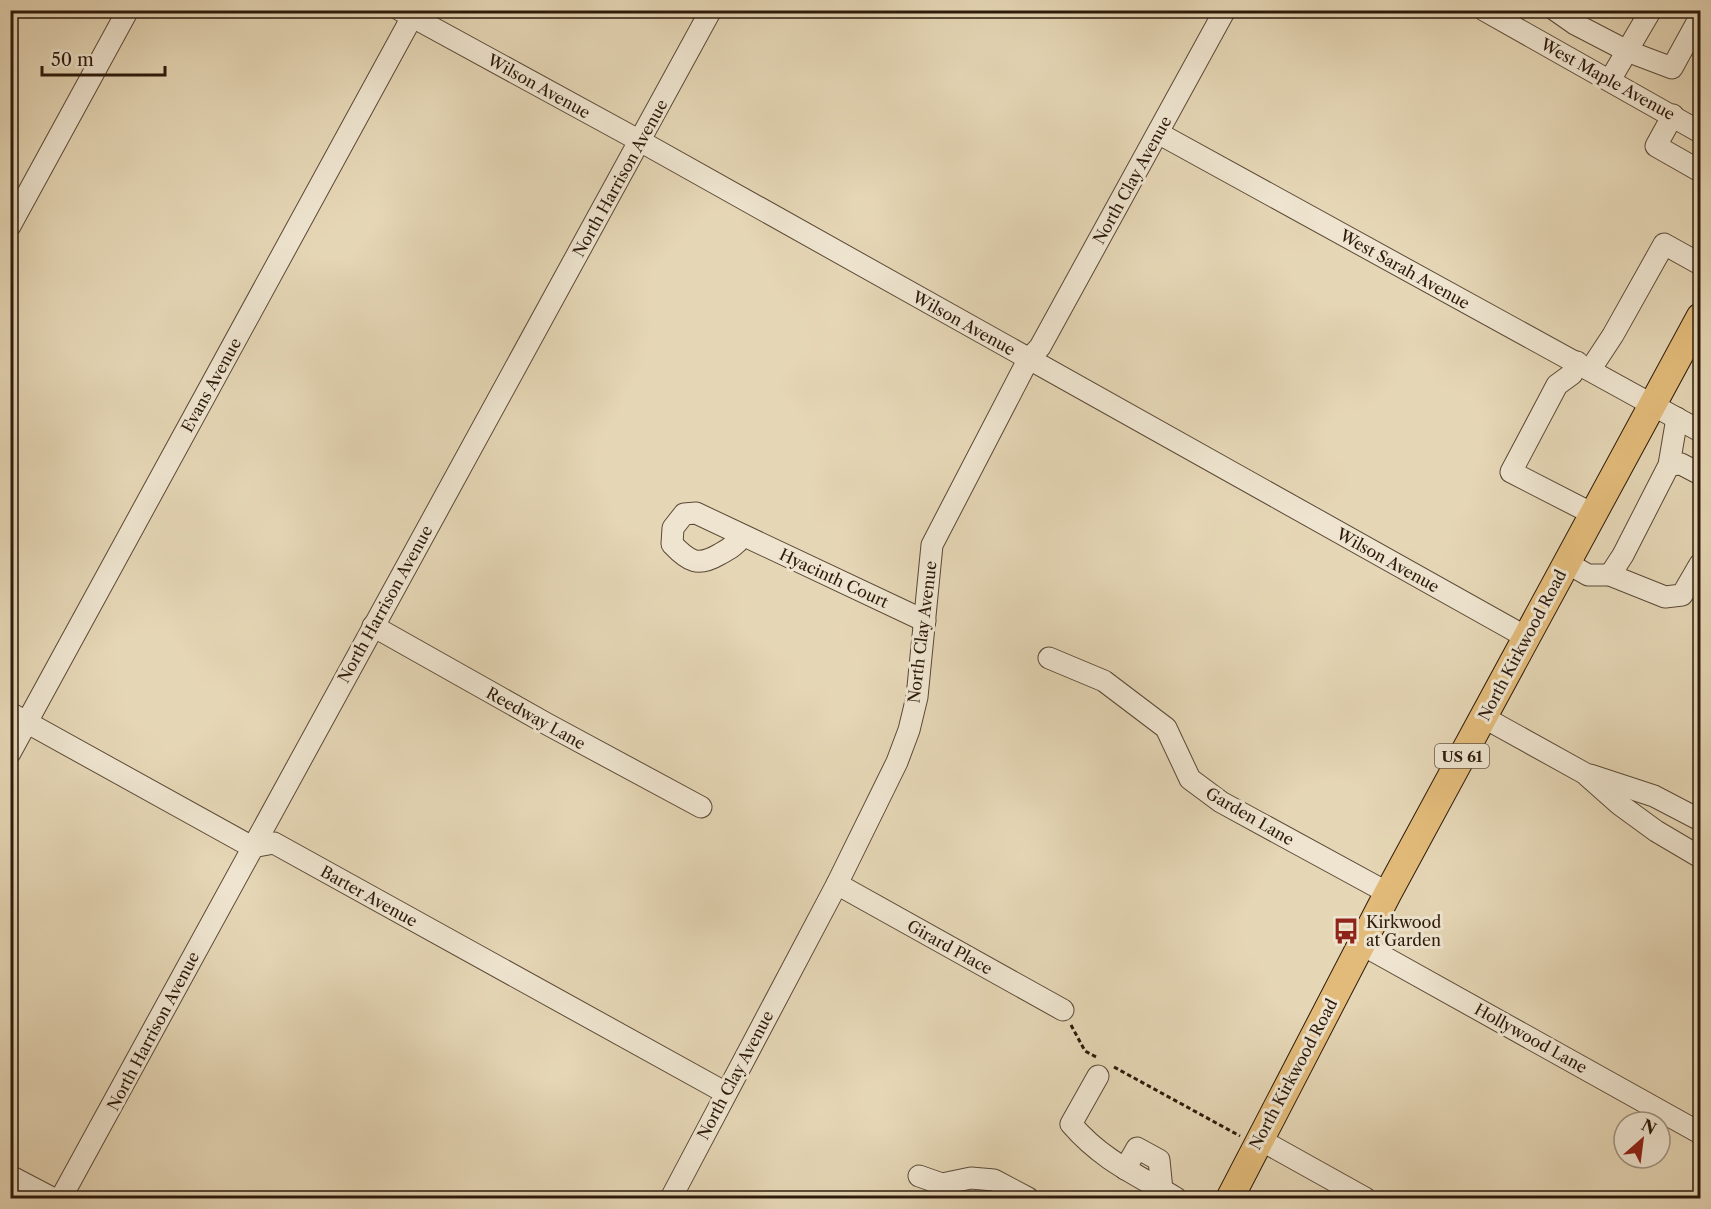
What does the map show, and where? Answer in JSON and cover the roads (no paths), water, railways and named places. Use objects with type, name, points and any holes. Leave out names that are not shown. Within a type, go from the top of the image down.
[{"type":"main road","name":"North Kirkwood Road","points":[[1230,1198],[1388,893],[1701,317]]},
{"type":"street","points":[[10,226],[128,10]]},
{"type":"street","name":"North Harrison Avenue","points":[[61,1198],[711,10]]},
{"type":"street","name":"North Clay Avenue","points":[[671,1198],[837,884],[897,762],[909,730],[917,697],[932,545],[1028,360],[1040,347],[1225,10]]},
{"type":"street","name":"West Maple Avenue","points":[[1484,10],[1701,132]]},
{"type":"street","points":[[1555,10],[1575,24],[1628,51],[1672,68],[1701,17]]},
{"type":"street","points":[[1610,80],[1651,10]]},
{"type":"street","name":"Wilson Avenue","points":[[406,14],[640,141],[1526,637]]},
{"type":"street","name":"Evans Avenue","points":[[10,753],[19,718],[406,14]]},
{"type":"street","points":[[1673,115],[1656,146],[1701,171]]},
{"type":"street","name":"West Sarah Avenue","points":[[1158,133],[1701,431]]},
{"type":"street","points":[[1593,514],[1511,472],[1557,385],[1583,366],[1613,335],[1664,244],[1701,264]]},
{"type":"street","points":[[1610,575],[1623,555],[1670,465],[1677,418]]},
{"type":"street","points":[[1670,465],[1681,464],[1701,474]]},
{"type":"street","name":"Hyacinth Court","points":[[742,537],[751,538],[924,621]]},
{"type":"street","points":[[1567,563],[1588,575],[1610,575],[1665,597],[1682,595],[1701,564]]},
{"type":"street","name":"Reedway Lane","points":[[373,626],[701,807]]},
{"type":"street","name":"Garden Lane","points":[[1049,657],[1104,681],[1166,728],[1190,780],[1221,802],[1388,893]]},
{"type":"street","points":[[1483,717],[1584,773],[1619,804],[1656,831],[1701,857]]},
{"type":"street","name":"Barter Avenue","points":[[19,718],[252,847],[274,843],[726,1092]]},
{"type":"street","points":[[1584,773],[1654,796],[1701,820]]},
{"type":"street","name":"Girard Place","points":[[837,884],[1063,1010]]},
{"type":"street","name":"Hollywood Lane","points":[[1361,944],[1701,1133]]},
{"type":"street","points":[[1098,1076],[1071,1124],[1087,1142],[1111,1161],[1169,1194]]},
{"type":"street","points":[[1258,1142],[1365,1198]]},
{"type":"street","points":[[10,1176],[52,1198]]},
{"type":"street","points":[[919,1176],[942,1184],[971,1178],[994,1180],[1028,1198]]},
{"type":"place","name":"Kirkwood at Garden","points":[[1346,931]]}]
